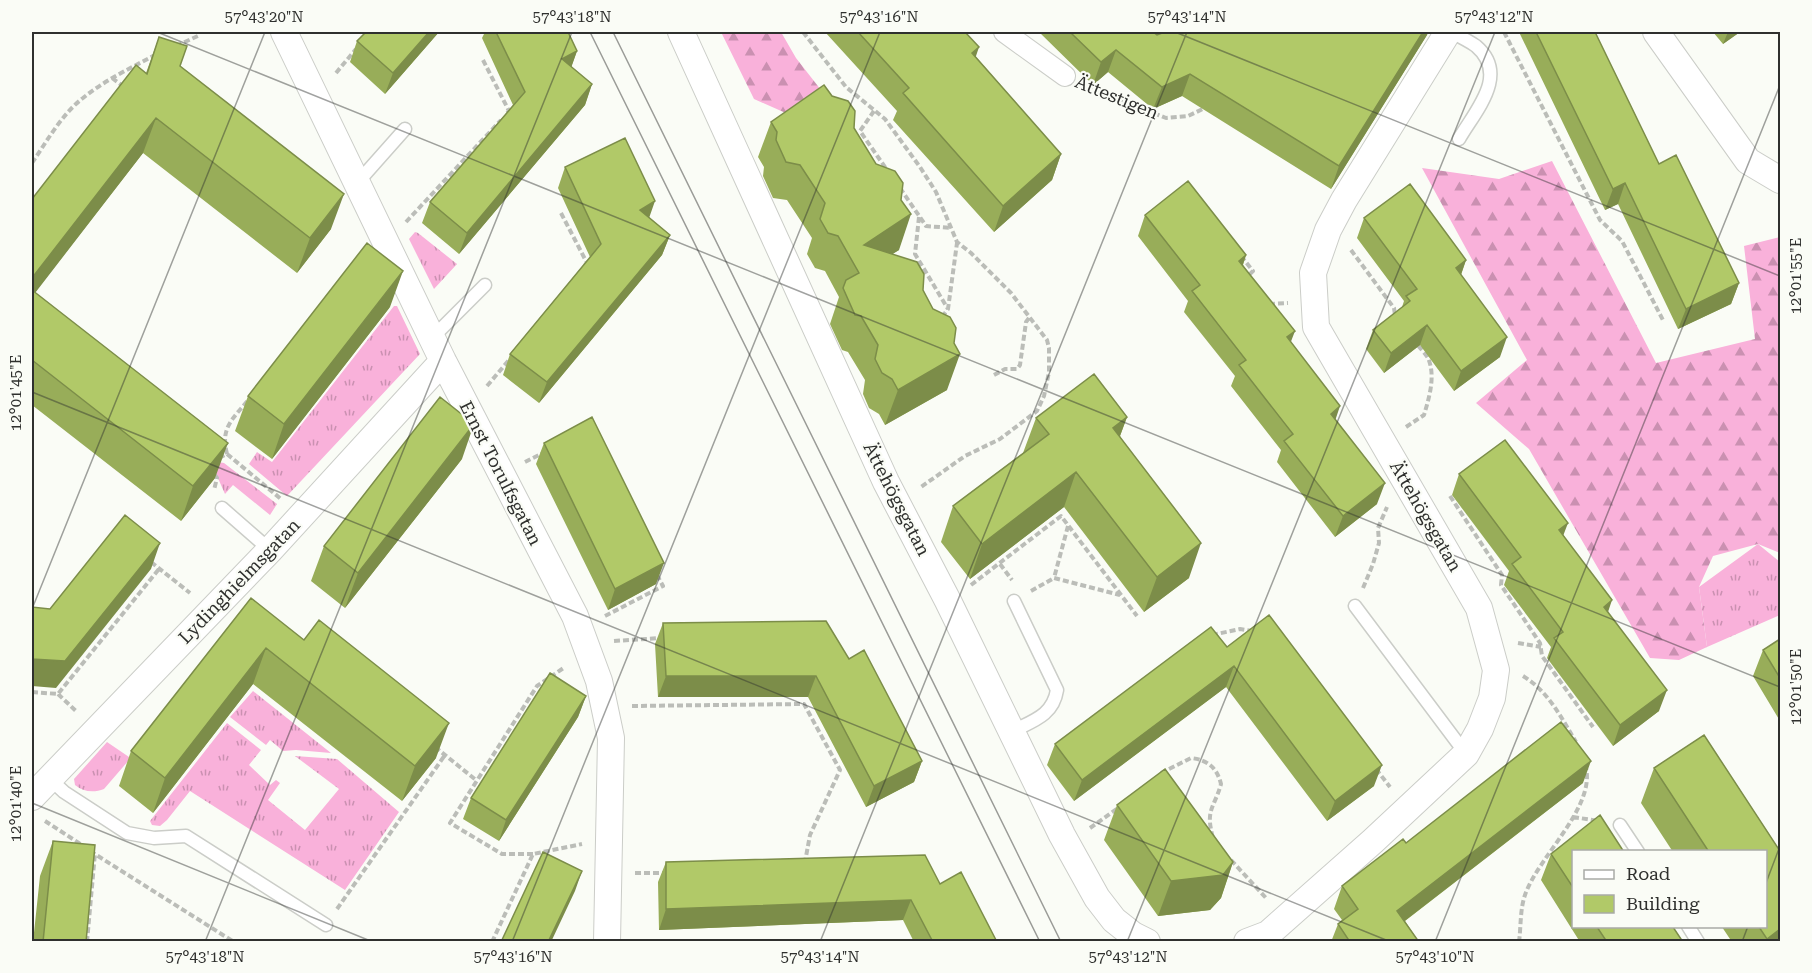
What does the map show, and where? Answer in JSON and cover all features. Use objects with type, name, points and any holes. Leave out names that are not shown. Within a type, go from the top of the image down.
[{"type":"street","name":"Ernst Torulfsgatan","points":[[284,32],[443,361],[574,616],[599,681],[611,738],[607,942]]},
{"type":"street","name":"Ättehögsgatan","points":[[681,32],[882,472],[948,601],[1062,835],[1097,898],[1114,920],[1147,942]]},
{"type":"street","name":"Ättestigen","points":[[1004,32],[1065,76]]},
{"type":"street","name":"Ättehögsgatan","points":[[1263,939],[1466,754],[1480,729],[1488,708],[1496,670],[1479,608],[1316,327],[1313,273],[1328,230],[1450,32]]},
{"type":"street","points":[[1656,32],[1748,160],[1780,180]]},
{"type":"street","name":"Lydinghielmsgatan","points":[[36,808],[49,778],[270,550],[443,361]]},
{"type":"lane","points":[[1450,32],[1477,47],[1490,65],[1492,78],[1489,88],[1459,139]]},
{"type":"lane","points":[[358,182],[405,129]]},
{"type":"lane","points":[[433,337],[485,285]]},
{"type":"lane","points":[[222,508],[270,550]]},
{"type":"lane","points":[[1011,732],[1047,713],[1055,702],[1057,690],[1014,601]]},
{"type":"lane","points":[[1356,606],[1466,754]]},
{"type":"lane","points":[[49,778],[64,792],[127,833],[153,838],[186,836],[326,925]]},
{"type":"lane","points":[[1620,825],[1637,850]]},
{"type":"lane","points":[[1689,928],[1698,942]]},
{"type":"path","points":[[803,32],[846,87],[885,119],[921,167],[936,192],[957,242],[948,309],[937,321]]},
{"type":"path","points":[[1504,32],[1600,220],[1622,241],[1664,322]]},
{"type":"path","points":[[169,49],[201,35]]},
{"type":"path","points":[[333,76],[364,40]]},
{"type":"path","points":[[32,163],[57,127],[82,99],[112,78],[158,54]]},
{"type":"path","points":[[405,223],[509,111],[483,60]]},
{"type":"path","name":"Ättestigen","points":[[1065,76],[1103,94],[1166,118],[1188,116],[1210,106]]},
{"type":"path","points":[[112,78],[120,85],[131,89]]},
{"type":"path","points":[[874,111],[860,131],[893,178]]},
{"type":"path","points":[[899,188],[926,226],[951,228]]},
{"type":"path","points":[[561,213],[586,263],[579,272]]},
{"type":"path","points":[[919,216],[915,254],[948,309]]},
{"type":"path","points":[[900,505],[930,479],[965,456],[1000,439],[1028,419],[1042,404],[1049,372],[1047,340],[1011,294],[971,252],[957,242]]},
{"type":"path","points":[[1345,242],[1394,308],[1395,316]]},
{"type":"path","points":[[1236,249],[1253,271],[1246,276],[1254,286]]},
{"type":"path","points":[[1268,304],[1274,312]]},
{"type":"path","points":[[994,375],[1005,369],[1017,369],[1020,365],[1026,322],[1029,318]]},
{"type":"path","points":[[1405,428],[1424,416],[1432,376],[1428,358],[1415,341]]},
{"type":"path","points":[[485,390],[514,354]]},
{"type":"path","points":[[251,396],[225,431],[227,454],[286,504]]},
{"type":"path","points":[[525,462],[545,452]]},
{"type":"path","points":[[212,459],[227,454]]},
{"type":"path","points":[[210,469],[217,478],[213,494],[222,508]]},
{"type":"path","points":[[1444,487],[1502,575],[1501,585],[1540,643],[1542,656],[1593,727]]},
{"type":"path","points":[[1356,606],[1373,564],[1379,543],[1378,528],[1387,506]]},
{"type":"path","points":[[948,601],[1061,516],[1137,616]]},
{"type":"path","points":[[1068,526],[1054,578],[1121,596]]},
{"type":"path","points":[[150,561],[192,594]]},
{"type":"path","points":[[602,618],[663,586],[652,565]]},
{"type":"path","points":[[58,694],[159,569]]},
{"type":"path","points":[[1206,638],[1216,633],[1240,629],[1255,632]]},
{"type":"path","points":[[610,642],[671,638]]},
{"type":"path","points":[[567,666],[537,686],[450,823],[502,854],[533,854],[592,841]]},
{"type":"path","points":[[1496,670],[1517,673],[1536,684],[1557,708],[1578,746]]},
{"type":"path","points":[[32,692],[58,694],[80,716]]},
{"type":"path","points":[[632,706],[804,704],[840,770],[810,835],[805,865]]},
{"type":"path","points":[[427,740],[476,780]]},
{"type":"path","points":[[326,925],[445,755]]},
{"type":"path","points":[[1156,777],[1165,770],[1191,758],[1207,762],[1215,768],[1221,784],[1209,810],[1209,823],[1214,839]]},
{"type":"path","points":[[1371,764],[1394,792]]},
{"type":"path","points":[[1519,942],[1524,897],[1534,874],[1578,809],[1588,777],[1586,766]]},
{"type":"path","points":[[1088,829],[1120,806]]},
{"type":"path","points":[[36,808],[95,853],[234,942]]},
{"type":"path","points":[[87,942],[95,853]]},
{"type":"path","points":[[492,942],[533,854]]},
{"type":"path","points":[[1226,854],[1269,901]]},
{"type":"path","points":[[624,873],[672,873]]},
{"type":"path","points":[[79,913],[89,913]]},
{"type":"green space","points":[[721,32],[781,32],[796,58],[821,90],[788,114],[754,99]]},
{"type":"green space","points":[[1552,161],[1656,363],[1755,339],[1744,246],[1780,237],[1780,553],[1758,544],[1713,556],[1699,587],[1707,647],[1679,660],[1650,658],[1529,449],[1476,403],[1527,360],[1422,168],[1499,179]]},
{"type":"green space","points":[[415,232],[457,264],[434,289],[409,239]]},
{"type":"green space","points":[[394,306],[397,306],[420,354],[287,496],[249,464],[257,452],[272,462]]},
{"type":"green space","points":[[218,462],[224,463],[277,504],[270,515],[233,485],[225,494],[213,467]]},
{"type":"green space","points":[[1758,544],[1780,562],[1780,615],[1707,647],[1699,587]]},
{"type":"green space","points":[[253,691],[331,753],[283,751],[270,740],[266,745],[230,717]]},
{"type":"green space","points":[[227,723],[261,750],[249,765],[270,785],[276,780],[280,783],[268,800],[305,830],[339,789],[295,756],[337,759],[399,812],[345,890],[190,791],[167,820],[160,826],[152,825],[150,821]]},
{"type":"green space","points":[[107,742],[129,757],[129,760],[104,789],[89,791],[75,785],[74,779]]},
{"type":"building","points":[[366,32],[429,32],[393,73],[357,41]]},
{"type":"building","points":[[496,32],[568,32],[577,51],[562,59],[592,84],[467,233],[430,202],[525,92]]},
{"type":"building","points":[[858,32],[965,32],[979,47],[972,53],[1061,154],[1003,206],[903,93],[909,88]]},
{"type":"building","points":[[1070,32],[1153,32],[1157,35],[1165,32],[1423,32],[1339,166],[1190,74],[1162,87],[1116,50],[1101,62]]},
{"type":"building","points":[[1536,32],[1595,32],[1659,164],[1676,155],[1739,283],[1686,309],[1625,183],[1613,189]]},
{"type":"building","points":[[159,37],[187,46],[180,66],[344,194],[310,238],[156,118],[32,278],[32,199],[136,65],[147,74]]},
{"type":"building","points":[[824,85],[832,96],[848,101],[855,111],[854,128],[876,164],[895,171],[903,183],[901,200],[911,214],[864,245],[917,262],[924,274],[923,290],[933,309],[950,317],[956,328],[954,343],[960,354],[898,390],[892,379],[882,373],[875,359],[878,345],[861,316],[855,315],[843,288],[846,280],[859,273],[838,236],[828,233],[820,219],[825,203],[800,165],[786,162],[776,140],[777,132],[771,122]]},
{"type":"building","points":[[625,138],[655,201],[640,210],[670,235],[547,382],[510,354],[601,244],[565,167]]},
{"type":"building","points":[[1188,181],[1246,255],[1239,261],[1295,331],[1287,337],[1340,406],[1331,414],[1385,483],[1343,516],[1284,441],[1293,434],[1239,365],[1246,360],[1192,291],[1200,285],[1145,215]]},
{"type":"building","points":[[1410,184],[1466,260],[1456,268],[1507,337],[1461,371],[1427,325],[1391,353],[1373,330],[1410,301],[1406,296],[1417,289],[1364,218]]},
{"type":"building","points":[[367,243],[403,271],[284,424],[248,396]]},
{"type":"building","points":[[32,290],[228,443],[193,486],[32,360]]},
{"type":"building","points":[[1094,374],[1127,417],[1113,428],[1201,543],[1157,577],[1076,472],[982,544],[953,506],[1049,434],[1036,418]]},
{"type":"building","points":[[440,397],[474,424],[358,573],[324,546]]},
{"type":"building","points":[[592,417],[664,563],[615,589],[544,443]]},
{"type":"building","points":[[1505,440],[1568,523],[1559,530],[1612,600],[1604,607],[1667,690],[1620,725],[1554,638],[1563,632],[1512,564],[1521,557],[1459,474]]},
{"type":"building","points":[[125,515],[160,543],[65,661],[32,659],[32,607],[50,609]]},
{"type":"building","points":[[251,598],[304,640],[319,620],[449,723],[415,766],[266,648],[165,778],[131,751]]},
{"type":"building","points":[[1269,615],[1382,765],[1335,801],[1234,666],[1082,780],[1055,744],[1211,627],[1227,647]]},
{"type":"building","points":[[826,621],[849,659],[864,650],[922,761],[874,786],[816,676],[666,676],[663,623]]},
{"type":"building","points":[[1780,639],[1780,678],[1763,650]]},
{"type":"building","points":[[550,673],[586,696],[506,820],[471,798]]},
{"type":"building","points":[[1561,722],[1591,761],[1397,911],[1419,942],[1350,942],[1338,924],[1358,909],[1342,886],[1403,839],[1406,843]]},
{"type":"building","points":[[1704,735],[1780,851],[1780,929],[1767,939],[1760,928],[1767,928],[1767,850],[1708,850],[1654,768]]},
{"type":"building","points":[[1165,769],[1233,862],[1223,875],[1171,881],[1117,805]]},
{"type":"building","points":[[1600,815],[1623,850],[1572,850],[1572,886],[1551,854]]},
{"type":"building","points":[[53,841],[95,845],[86,942],[43,942]]},
{"type":"building","points":[[543,852],[582,871],[548,942],[501,942]]},
{"type":"building","points":[[925,855],[940,884],[961,872],[997,942],[933,942],[911,900],[666,909],[666,862]]},
{"type":"building","points":[[1598,928],[1674,928],[1683,942],[1607,942]]},
{"type":"tram line","points":[[590,32],[1040,942]]},
{"type":"tram line","points":[[613,32],[1061,942]]}]
